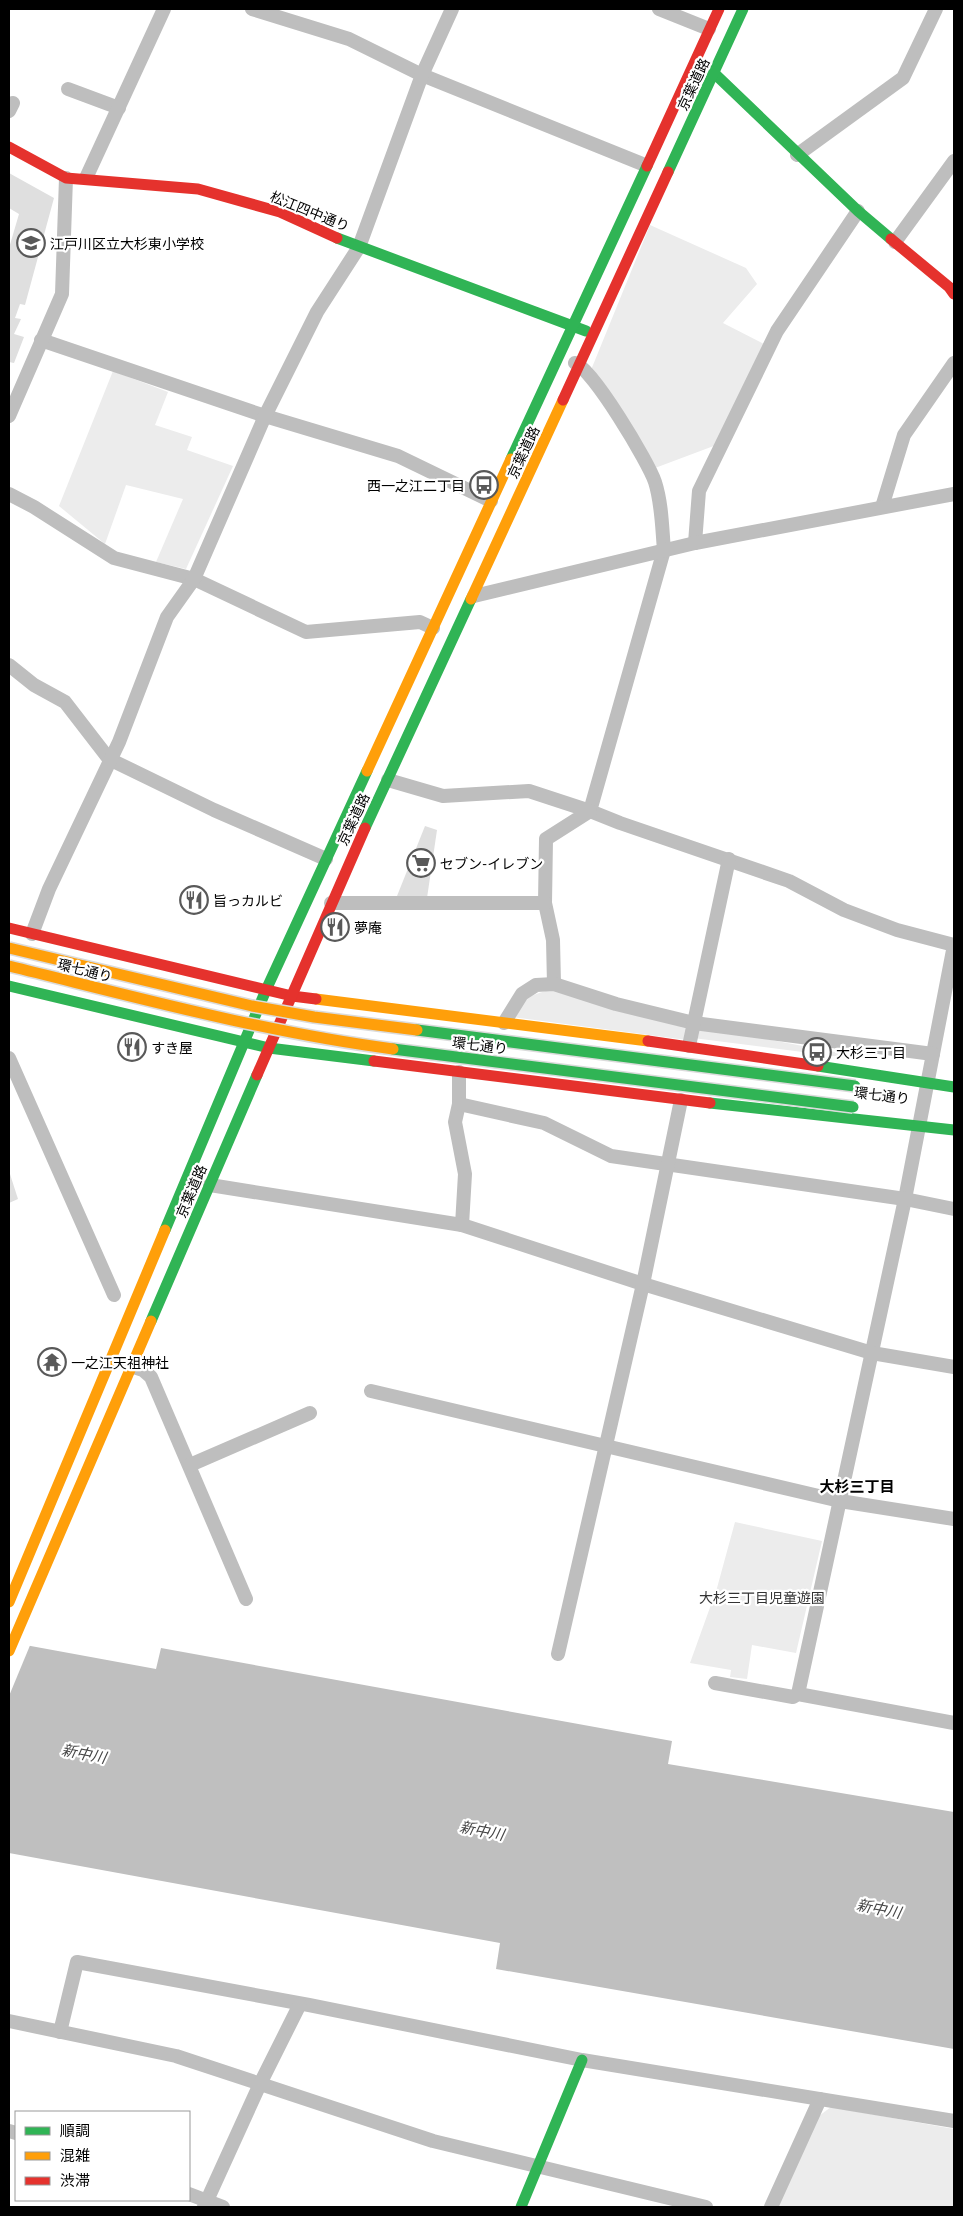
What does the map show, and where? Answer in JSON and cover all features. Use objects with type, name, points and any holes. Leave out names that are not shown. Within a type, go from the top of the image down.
[{"type":"main road","name":"京葉道路","points":[[9,1602],[266,990],[645,165],[719,9]]},
{"type":"main road","name":"京葉道路","points":[[9,1651],[331,903],[715,74],[743,9]]},
{"type":"main road","points":[[715,74],[797,155],[858,211],[949,287],[954,294]]},
{"type":"main road","name":"松江四中通り","points":[[9,147],[66,178],[173,186],[221,194],[280,212],[359,247],[594,334]]},
{"type":"main road","points":[[9,928],[292,996],[689,1046],[923,1090],[954,1086]]},
{"type":"main road","name":"環七通り","points":[[9,948],[252,1006],[314,1017],[860,1086]]},
{"type":"main road","name":"環七通り","points":[[9,966],[236,1022],[331,1040],[853,1107],[920,1121],[954,1121]]},
{"type":"main road","points":[[9,986],[269,1048],[681,1100],[920,1121],[954,1130]]},
{"type":"main road","name":"環七通り","points":[[923,1090],[954,1098]]},
{"type":"main road","points":[[521,2207],[582,2060]]},
{"type":"street","points":[[86,178],[164,9]]},
{"type":"street","points":[[252,9],[349,39],[422,75],[645,165]]},
{"type":"street","points":[[32,934],[49,889],[109,759],[119,742],[167,618],[194,580],[265,416],[317,312],[359,247],[422,75],[452,9]]},
{"type":"street","points":[[659,9],[709,28]]},
{"type":"street","points":[[797,155],[903,78],[936,9]]},
{"type":"street","points":[[68,89],[119,108]]},
{"type":"street","points":[[895,242],[954,161]]},
{"type":"street","points":[[9,416],[62,294],[66,178]]},
{"type":"street","points":[[695,543],[699,491],[777,331],[858,211]]},
{"type":"street","points":[[41,340],[265,416],[398,456],[491,501]]},
{"type":"street","points":[[554,984],[553,940],[545,903],[546,839],[590,811],[664,550],[657,492],[646,461],[596,384],[580,364],[558,356]]},
{"type":"street","points":[[882,507],[904,435],[954,363]]},
{"type":"street","points":[[9,494],[34,506],[114,558],[194,580],[306,632],[420,622],[433,628]]},
{"type":"street","points":[[474,596],[695,543],[954,494]]},
{"type":"street","points":[[9,665],[34,685],[65,702],[109,759],[214,810],[326,859]]},
{"type":"street","points":[[388,780],[443,796],[529,791],[789,881],[844,910],[897,930],[954,945],[933,1054],[923,1090],[920,1121],[905,1199],[798,1694]]},
{"type":"street","points":[[689,1046],[729,859]]},
{"type":"street","points":[[331,903],[545,903]]},
{"type":"street","points":[[504,1023],[522,994],[536,985],[554,984],[616,1004],[694,1023],[933,1054]]},
{"type":"street","points":[[9,1058],[114,1295]]},
{"type":"street","points":[[459,1072],[459,1104],[455,1122],[465,1174],[462,1225]]},
{"type":"street","points":[[558,1654],[642,1284],[681,1100]]},
{"type":"street","points":[[459,1104],[544,1123],[611,1156],[905,1199],[954,1209]]},
{"type":"street","points":[[210,1185],[462,1225],[642,1284],[872,1353],[954,1366]]},
{"type":"street","points":[[131,1366],[143,1370],[151,1377],[246,1599]]},
{"type":"street","points":[[371,1391],[840,1501],[954,1519]]},
{"type":"street","points":[[190,1465],[310,1413]]},
{"type":"street","points":[[716,1683],[793,1697],[798,1694],[954,1723]]},
{"type":"street","points":[[60,2032],[76,1962],[582,2060],[954,2121]]},
{"type":"street","points":[[205,2204],[260,2084],[300,2004]]},
{"type":"street","points":[[9,2021],[176,2056],[433,2141],[538,2168],[706,2207]]},
{"type":"street","points":[[771,2207],[820,2099]]},
{"type":"street","points":[[190,2195],[205,2204],[224,2207]]},
{"type":"green space","points":[[650,225],[746,268],[757,284],[723,323],[766,345],[719,444],[655,468],[591,370]]},
{"type":"green space","points":[[113,371],[168,392],[155,425],[192,437],[187,450],[233,466],[186,569],[156,562],[183,499],[126,485],[105,544],[59,506]]},
{"type":"green space","points":[[554,989],[690,1024],[687,1040],[512,1017],[530,997]]},
{"type":"green space","points":[[697,1026],[840,1053],[841,1057],[693,1038]]},
{"type":"green space","name":"大杉三丁目児童遊園","points":[[735,1522],[822,1541],[796,1653],[752,1645],[747,1679],[730,1677],[731,1670],[690,1663],[717,1588]]},
{"type":"green space","points":[[831,2107],[954,2129],[954,2207],[777,2207],[819,2116]]},
{"type":"water","name":"新中川","points":[[9,1642],[156,1669],[161,1648],[672,1741],[668,1764],[954,1812],[954,2049],[496,1969],[500,1943],[9,1853]]},
{"type":"pier","points":[[9,1639],[31,1643],[9,1696]]},
{"type":"building","points":[[9,173],[54,198],[25,305],[20,304],[15,318],[21,319],[14,334],[24,337],[14,363],[9,362],[9,248],[19,214],[9,208]]},
{"type":"building","name":"セブン-イレブン","points":[[425,826],[437,830],[427,898],[397,896]]},
{"type":"building","points":[[9,1171],[18,1199],[9,1203]]},
{"type":"traffic: fast","points":[[668,172],[743,9]]},
{"type":"traffic: fast","points":[[715,74],[858,211],[891,239]]},
{"type":"traffic: fast","points":[[511,459],[647,166]]},
{"type":"traffic: fast","points":[[337,238],[586,331]]},
{"type":"traffic: fast","points":[[365,828],[471,599]]},
{"type":"traffic: fast","points":[[165,1230],[266,990],[367,771]]},
{"type":"traffic: fast","points":[[9,986],[269,1048],[374,1061]]},
{"type":"traffic: fast","points":[[417,1030],[855,1086]]},
{"type":"traffic: fast","points":[[393,1049],[853,1107]]},
{"type":"traffic: fast","points":[[818,1066],[954,1087]]},
{"type":"traffic: fast","points":[[151,1321],[257,1075]]},
{"type":"traffic: fast","points":[[710,1103],[954,1130]]},
{"type":"traffic: fast","points":[[521,2207],[582,2060]]},
{"type":"traffic: slow","points":[[471,599],[563,400]]},
{"type":"traffic: slow","points":[[367,771],[511,459]]},
{"type":"traffic: slow","points":[[9,948],[252,1006],[314,1017],[417,1030]]},
{"type":"traffic: slow","points":[[9,966],[248,1023],[344,1042],[393,1049]]},
{"type":"traffic: slow","points":[[316,999],[648,1041]]},
{"type":"traffic: slow","points":[[9,1602],[165,1230]]},
{"type":"traffic: slow","points":[[9,1651],[151,1321]]},
{"type":"traffic: jam","points":[[647,166],[719,9]]},
{"type":"traffic: jam","points":[[9,147],[66,178],[198,189],[280,212],[337,238]]},
{"type":"traffic: jam","points":[[563,400],[668,172]]},
{"type":"traffic: jam","points":[[891,239],[949,287],[954,294]]},
{"type":"traffic: jam","points":[[257,1075],[365,828]]},
{"type":"traffic: jam","points":[[9,928],[292,996],[316,999]]},
{"type":"traffic: jam","points":[[648,1041],[818,1066]]},
{"type":"traffic: jam","points":[[374,1061],[710,1103]]},
{"type":"place","name":"江戸川区立大杉東小学校","points":[[31,243]]},
{"type":"place","name":"西一之江二丁目","points":[[484,485]]},
{"type":"place","name":"セブン-イレブン","points":[[421,863]]},
{"type":"place","name":"旨っカルビ","points":[[194,900]]},
{"type":"place","name":"夢庵","points":[[335,927]]},
{"type":"place","name":"すき屋","points":[[132,1047]]},
{"type":"place","name":"大杉三丁目","points":[[817,1052]]},
{"type":"place","name":"一之江天祖神社","points":[[52,1362]]},
{"type":"district","name":"大杉三丁目","points":[[857,1486]]}]
